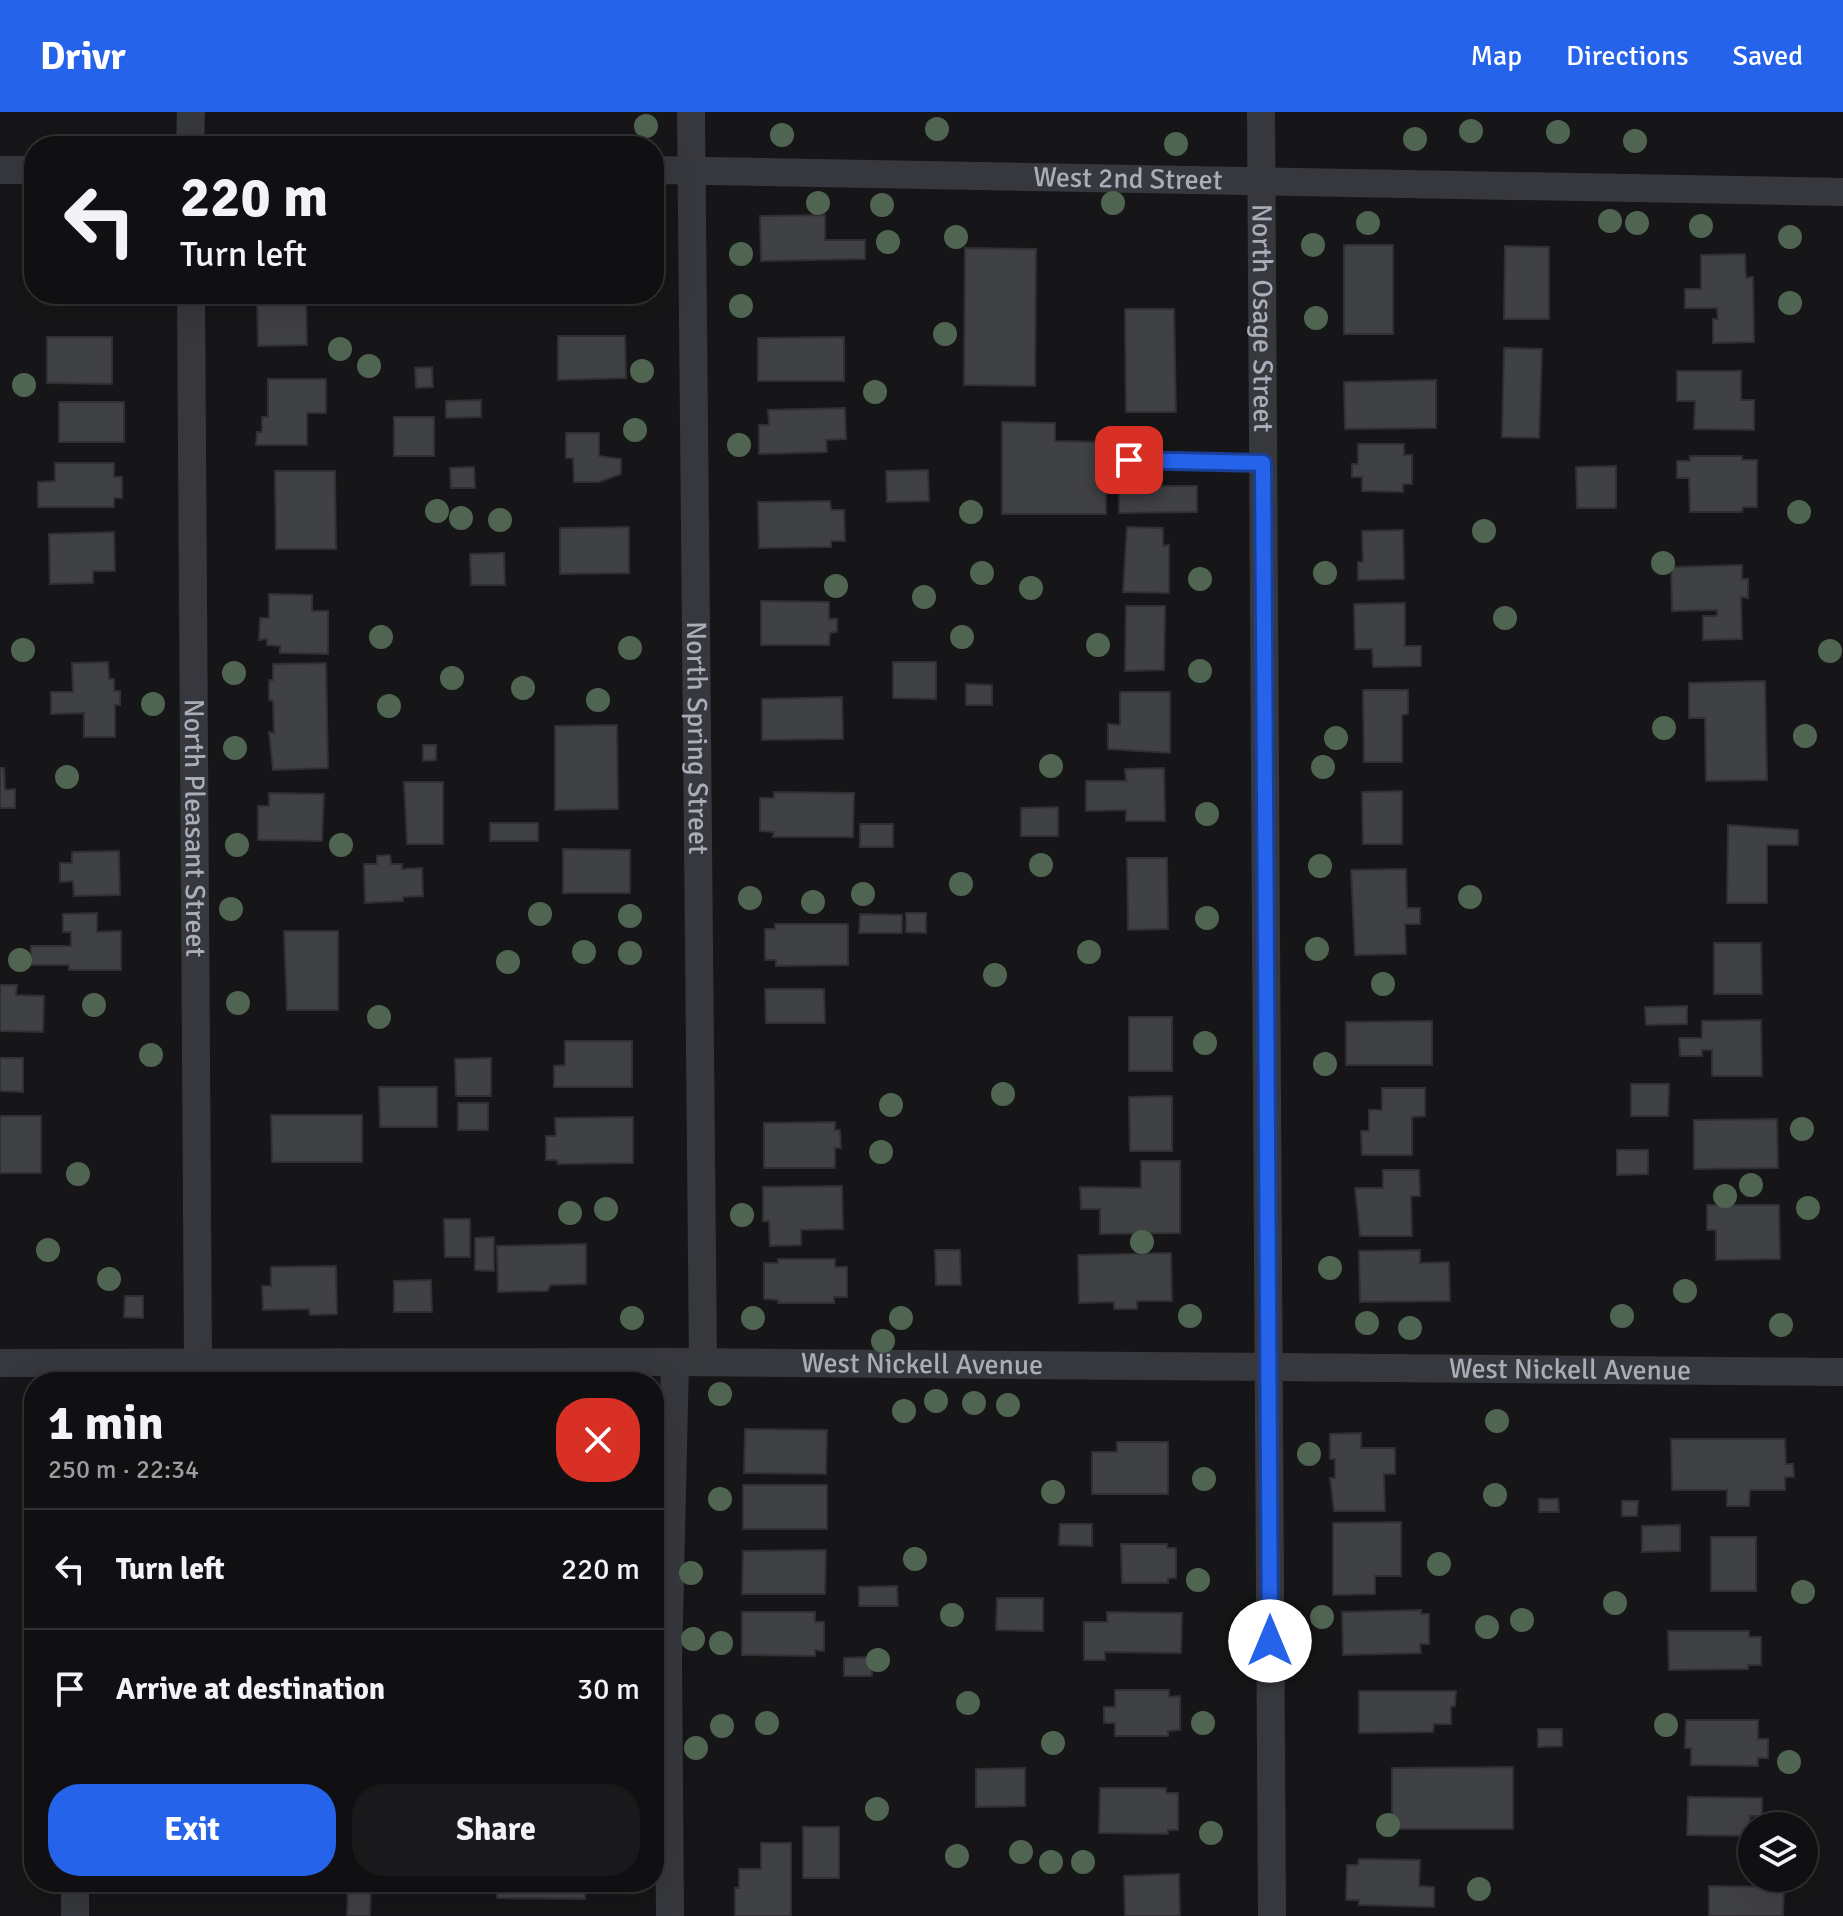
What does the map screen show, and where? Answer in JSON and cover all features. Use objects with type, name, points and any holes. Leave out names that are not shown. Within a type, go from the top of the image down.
[{"type":"street","points":[[190,136],[191,112]]},
{"type":"street","name":"North Spring Street","points":[[691,112],[703,1362]]},
{"type":"street","name":"North Osage Street","points":[[1261,112],[1272,1916]]},
{"type":"street","points":[[0,170],[24,170]]},
{"type":"street","name":"West 2nd Street","points":[[664,170],[1843,192]]},
{"type":"street","name":"North Pleasant Street","points":[[191,304],[198,1362]]},
{"type":"street","name":"West Nickell Avenue","points":[[0,1363],[69,1372],[198,1362],[703,1362],[1843,1372]]},
{"type":"street","points":[[670,1916],[668,1662],[675,1362]]},
{"type":"street","points":[[75,1892],[75,1916]]},
{"type":"lane","points":[[1129,460],[1263,463]]},
{"type":"building","points":[[825,215],[825,240],[865,240],[865,259],[761,261],[760,216]]},
{"type":"building","points":[[1344,245],[1393,245],[1393,334],[1344,334]]},
{"type":"building","points":[[1505,246],[1549,247],[1549,319],[1504,319]]},
{"type":"building","points":[[965,248],[1036,249],[1035,386],[964,385]]},
{"type":"building","points":[[1745,254],[1746,278],[1753,277],[1754,342],[1713,343],[1713,319],[1718,319],[1717,308],[1685,308],[1685,289],[1701,289],[1701,255]]},
{"type":"building","points":[[257,304],[306,304],[307,345],[258,346]]},
{"type":"building","points":[[1125,309],[1174,309],[1176,412],[1126,412]]},
{"type":"building","points":[[558,336],[625,336],[626,378],[558,380]]},
{"type":"building","points":[[47,337],[112,337],[112,384],[47,383]]},
{"type":"building","points":[[844,337],[844,381],[758,381],[758,338]]},
{"type":"building","points":[[1504,348],[1542,349],[1539,438],[1502,437]]},
{"type":"building","points":[[432,367],[433,387],[416,388],[415,368]]},
{"type":"building","points":[[1677,371],[1741,371],[1741,400],[1754,400],[1754,430],[1694,429],[1695,401],[1677,401]]},
{"type":"building","points":[[268,379],[326,379],[326,413],[307,413],[307,445],[256,445],[257,432],[262,432],[262,417],[268,417]]},
{"type":"building","points":[[1436,380],[1436,428],[1345,429],[1344,382]]},
{"type":"building","points":[[481,400],[481,417],[446,418],[446,401]]},
{"type":"building","points":[[59,402],[124,402],[124,442],[59,442]]},
{"type":"building","points":[[845,408],[846,439],[826,440],[827,452],[759,454],[759,425],[769,425],[768,410]]},
{"type":"building","points":[[394,417],[434,417],[434,456],[394,456]]},
{"type":"building","points":[[1002,422],[1055,423],[1055,441],[1106,442],[1106,514],[1002,514]]},
{"type":"building","points":[[566,433],[599,433],[599,456],[621,459],[621,474],[599,482],[574,482],[573,458],[566,458]]},
{"type":"building","points":[[1358,444],[1404,444],[1404,455],[1412,455],[1412,484],[1403,484],[1403,492],[1362,491],[1362,477],[1352,477],[1352,464],[1358,464]]},
{"type":"building","points":[[1690,456],[1742,456],[1742,460],[1757,460],[1757,507],[1743,507],[1742,512],[1690,512],[1689,478],[1677,478],[1677,461],[1690,461]]},
{"type":"building","points":[[55,463],[114,463],[114,477],[122,477],[122,498],[114,498],[114,507],[38,507],[38,482],[55,481]]},
{"type":"building","points":[[1616,466],[1616,508],[1577,508],[1576,467]]},
{"type":"building","points":[[474,467],[475,488],[451,488],[450,468]]},
{"type":"building","points":[[928,470],[929,501],[887,502],[886,471]]},
{"type":"building","points":[[275,471],[335,471],[336,549],[276,549]]},
{"type":"building","points":[[1119,486],[1197,486],[1197,512],[1119,513]]},
{"type":"building","points":[[830,501],[831,510],[844,510],[845,541],[831,541],[831,547],[759,548],[758,502]]},
{"type":"building","points":[[629,527],[629,573],[560,574],[560,528]]},
{"type":"building","points":[[1127,527],[1163,528],[1163,546],[1169,545],[1169,593],[1123,592]]},
{"type":"building","points":[[1403,530],[1404,579],[1358,580],[1358,562],[1363,562],[1362,531]]},
{"type":"building","points":[[114,532],[115,571],[93,571],[93,583],[50,584],[49,534]]},
{"type":"building","points":[[504,553],[505,585],[471,585],[470,554]]},
{"type":"building","points":[[1742,565],[1742,579],[1748,579],[1748,598],[1741,597],[1742,639],[1703,640],[1703,616],[1717,616],[1717,610],[1672,611],[1671,567]]},
{"type":"building","points":[[269,594],[312,595],[312,611],[328,611],[328,654],[280,653],[280,646],[267,645],[267,639],[259,640],[260,618],[269,618]]},
{"type":"building","points":[[761,601],[829,602],[829,619],[837,619],[837,632],[830,633],[829,645],[761,645]]},
{"type":"building","points":[[1405,603],[1405,646],[1421,646],[1421,666],[1373,667],[1372,649],[1355,649],[1354,604]]},
{"type":"building","points":[[1126,606],[1165,606],[1164,670],[1125,671]]},
{"type":"building","points":[[108,662],[109,679],[114,679],[114,691],[120,691],[120,705],[115,705],[115,737],[84,737],[84,713],[51,714],[51,692],[73,692],[72,663]]},
{"type":"building","points":[[893,662],[936,662],[936,699],[893,698]]},
{"type":"building","points":[[326,663],[328,768],[273,770],[269,732],[274,733],[273,701],[269,700],[269,680],[273,680],[273,664]]},
{"type":"building","points":[[1765,681],[1767,780],[1706,781],[1705,718],[1689,718],[1689,683]]},
{"type":"building","points":[[966,684],[992,685],[992,705],[966,705]]},
{"type":"building","points":[[1363,690],[1408,690],[1408,714],[1402,715],[1402,762],[1364,762]]},
{"type":"building","points":[[1120,692],[1170,692],[1170,753],[1108,749],[1108,724],[1120,725]]},
{"type":"building","points":[[842,697],[843,739],[762,740],[762,699]]},
{"type":"building","points":[[617,725],[618,809],[555,810],[555,726]]},
{"type":"building","points":[[423,745],[436,745],[436,760],[423,761]]},
{"type":"building","points":[[0,768],[4,768],[5,790],[15,789],[15,808],[0,808]]},
{"type":"building","points":[[1164,768],[1165,821],[1126,821],[1126,810],[1086,811],[1086,781],[1126,781],[1125,769]]},
{"type":"building","points":[[404,782],[443,782],[443,844],[407,844]]},
{"type":"building","points":[[1402,791],[1402,844],[1363,844],[1362,792]]},
{"type":"building","points":[[774,792],[854,793],[853,837],[773,837],[774,832],[760,831],[760,798],[774,798]]},
{"type":"building","points":[[269,793],[324,794],[322,841],[258,840],[258,806],[269,806]]},
{"type":"building","points":[[1058,807],[1058,836],[1021,836],[1021,808]]},
{"type":"building","points":[[490,823],[538,823],[538,841],[490,841]]},
{"type":"building","points":[[860,824],[893,824],[893,847],[860,847]]},
{"type":"building","points":[[1728,825],[1798,830],[1798,845],[1767,845],[1767,903],[1727,903]]},
{"type":"building","points":[[563,849],[630,850],[630,893],[563,893]]},
{"type":"building","points":[[119,851],[120,895],[74,896],[73,881],[60,882],[60,863],[72,863],[72,852]]},
{"type":"building","points":[[390,855],[391,864],[402,864],[402,869],[422,868],[423,896],[403,897],[403,901],[365,903],[364,864],[377,864],[377,856]]},
{"type":"building","points":[[1127,858],[1167,858],[1168,929],[1128,930]]},
{"type":"building","points":[[1406,869],[1407,908],[1420,908],[1420,924],[1405,924],[1406,954],[1355,955],[1351,870]]},
{"type":"building","points":[[97,913],[97,932],[121,931],[121,970],[69,970],[69,965],[31,965],[31,946],[71,946],[71,932],[63,932],[63,914]]},
{"type":"building","points":[[906,913],[926,913],[926,933],[906,932]]},
{"type":"building","points":[[860,914],[902,915],[902,933],[859,933]]},
{"type":"building","points":[[775,924],[848,924],[848,965],[776,966],[776,960],[765,960],[765,929],[775,929]]},
{"type":"building","points":[[284,931],[338,931],[338,1010],[287,1010]]},
{"type":"building","points":[[1714,943],[1761,943],[1762,994],[1714,994]]},
{"type":"building","points":[[0,985],[17,985],[16,995],[44,996],[43,1032],[0,1031]]},
{"type":"building","points":[[765,989],[824,989],[825,1023],[766,1023]]},
{"type":"building","points":[[1687,1006],[1687,1024],[1646,1025],[1645,1007]]},
{"type":"building","points":[[1129,1017],[1172,1017],[1172,1071],[1129,1071]]},
{"type":"building","points":[[1761,1020],[1762,1076],[1712,1076],[1712,1050],[1702,1050],[1702,1056],[1680,1056],[1679,1038],[1702,1038],[1702,1021]]},
{"type":"building","points":[[1432,1021],[1432,1065],[1346,1065],[1346,1022]]},
{"type":"building","points":[[565,1041],[632,1041],[632,1087],[554,1087],[554,1066],[565,1065]]},
{"type":"building","points":[[0,1058],[23,1058],[23,1092],[0,1091]]},
{"type":"building","points":[[491,1058],[491,1096],[456,1096],[455,1059]]},
{"type":"building","points":[[1631,1084],[1669,1084],[1668,1116],[1631,1116]]},
{"type":"building","points":[[379,1087],[437,1087],[437,1127],[380,1127]]},
{"type":"building","points":[[1382,1088],[1425,1088],[1425,1116],[1412,1117],[1412,1155],[1362,1155],[1361,1131],[1369,1131],[1369,1110],[1382,1110]]},
{"type":"building","points":[[1172,1096],[1172,1151],[1130,1151],[1129,1097]]},
{"type":"building","points":[[458,1103],[488,1103],[488,1130],[458,1130]]},
{"type":"building","points":[[271,1115],[362,1115],[362,1162],[272,1162]]},
{"type":"building","points":[[0,1116],[41,1116],[41,1173],[0,1173]]},
{"type":"building","points":[[633,1117],[633,1163],[558,1164],[557,1160],[546,1160],[546,1136],[556,1136],[555,1118]]},
{"type":"building","points":[[1777,1119],[1778,1168],[1694,1169],[1694,1120]]},
{"type":"building","points":[[835,1122],[835,1130],[840,1130],[841,1148],[835,1148],[835,1168],[764,1168],[764,1123]]},
{"type":"building","points":[[1617,1150],[1648,1150],[1648,1174],[1617,1175]]},
{"type":"building","points":[[1141,1161],[1180,1161],[1180,1233],[1100,1234],[1100,1209],[1081,1209],[1080,1187],[1141,1188]]},
{"type":"building","points":[[1383,1170],[1419,1170],[1420,1196],[1411,1196],[1412,1236],[1360,1236],[1355,1188],[1383,1188]]},
{"type":"building","points":[[842,1186],[843,1229],[801,1230],[801,1245],[770,1246],[769,1221],[763,1221],[763,1187]]},
{"type":"building","points":[[1707,1205],[1779,1205],[1780,1259],[1716,1260],[1716,1230],[1707,1230]]},
{"type":"building","points":[[444,1219],[470,1219],[470,1257],[445,1257]]},
{"type":"building","points":[[494,1237],[494,1271],[475,1270],[475,1238]]},
{"type":"building","points":[[586,1244],[586,1284],[551,1285],[547,1291],[498,1292],[497,1246]]},
{"type":"building","points":[[935,1250],[960,1250],[961,1285],[936,1285]]},
{"type":"building","points":[[1420,1250],[1420,1263],[1449,1262],[1450,1301],[1360,1302],[1359,1251]]},
{"type":"building","points":[[1171,1253],[1172,1301],[1137,1301],[1137,1309],[1114,1309],[1114,1302],[1079,1303],[1078,1255]]},
{"type":"building","points":[[778,1259],[835,1259],[835,1267],[847,1267],[847,1297],[834,1297],[834,1303],[778,1303],[778,1300],[764,1299],[764,1263],[778,1263]]},
{"type":"building","points":[[336,1266],[337,1314],[310,1315],[309,1309],[263,1310],[262,1286],[271,1286],[271,1267]]},
{"type":"building","points":[[431,1280],[432,1312],[394,1312],[394,1281]]},
{"type":"building","points":[[125,1296],[143,1296],[143,1318],[124,1317]]},
{"type":"building","points":[[745,1429],[827,1430],[826,1474],[744,1473]]},
{"type":"building","points":[[1361,1433],[1361,1448],[1395,1448],[1395,1474],[1384,1474],[1385,1511],[1334,1511],[1330,1478],[1335,1478],[1335,1459],[1330,1459],[1330,1434]]},
{"type":"building","points":[[1671,1439],[1785,1439],[1786,1464],[1793,1464],[1794,1477],[1785,1477],[1785,1490],[1750,1490],[1749,1506],[1727,1506],[1727,1490],[1672,1490]]},
{"type":"building","points":[[1117,1442],[1168,1442],[1168,1494],[1092,1494],[1092,1452],[1117,1452]]},
{"type":"building","points":[[743,1485],[827,1485],[827,1529],[743,1529]]},
{"type":"building","points":[[1539,1499],[1558,1499],[1559,1512],[1539,1512]]},
{"type":"building","points":[[1622,1501],[1638,1501],[1637,1516],[1622,1516]]},
{"type":"building","points":[[1401,1522],[1401,1576],[1375,1576],[1375,1594],[1333,1595],[1333,1523]]},
{"type":"building","points":[[1060,1524],[1092,1524],[1092,1546],[1059,1545]]},
{"type":"building","points":[[1680,1525],[1680,1551],[1642,1552],[1642,1526]]},
{"type":"building","points":[[1711,1537],[1756,1537],[1756,1591],[1711,1591]]},
{"type":"building","points":[[1121,1544],[1167,1544],[1167,1548],[1176,1548],[1176,1578],[1168,1578],[1168,1583],[1122,1583]]},
{"type":"building","points":[[826,1550],[825,1594],[742,1594],[743,1551]]},
{"type":"building","points":[[897,1586],[898,1606],[859,1606],[859,1587]]},
{"type":"building","points":[[997,1598],[1043,1598],[1043,1631],[996,1630]]},
{"type":"building","points":[[1421,1610],[1421,1614],[1429,1614],[1429,1644],[1420,1644],[1421,1653],[1343,1655],[1342,1612]]},
{"type":"building","points":[[742,1612],[815,1612],[815,1622],[824,1622],[824,1651],[815,1650],[815,1656],[742,1655]]},
{"type":"building","points":[[1107,1612],[1182,1613],[1181,1653],[1105,1652],[1105,1660],[1084,1660],[1084,1622],[1107,1622]]},
{"type":"building","points":[[1668,1631],[1749,1631],[1749,1637],[1761,1637],[1761,1665],[1748,1665],[1748,1669],[1669,1670]]},
{"type":"building","points":[[872,1657],[872,1676],[844,1676],[844,1658]]},
{"type":"building","points":[[1115,1690],[1169,1690],[1169,1697],[1180,1696],[1180,1730],[1168,1731],[1168,1736],[1115,1736],[1115,1723],[1104,1723],[1104,1707],[1115,1707]]},
{"type":"building","points":[[1359,1691],[1456,1691],[1455,1706],[1451,1707],[1451,1724],[1434,1724],[1433,1732],[1359,1733]]},
{"type":"building","points":[[1686,1720],[1758,1720],[1758,1739],[1768,1739],[1768,1758],[1758,1758],[1758,1766],[1691,1765],[1691,1748],[1685,1748]]},
{"type":"building","points":[[1538,1729],[1562,1729],[1562,1746],[1538,1747]]},
{"type":"building","points":[[1513,1767],[1513,1829],[1392,1829],[1392,1768]]},
{"type":"building","points":[[1025,1768],[1025,1806],[976,1807],[976,1769]]},
{"type":"building","points":[[1100,1788],[1166,1788],[1166,1793],[1178,1793],[1178,1830],[1168,1830],[1168,1834],[1099,1833]]},
{"type":"building","points":[[1688,1797],[1762,1798],[1762,1812],[1738,1812],[1738,1836],[1687,1835]]},
{"type":"building","points":[[803,1827],[839,1827],[839,1878],[803,1878]]},
{"type":"building","points":[[761,1843],[791,1843],[791,1916],[735,1916],[739,1869],[761,1869]]},
{"type":"building","points":[[1359,1859],[1420,1860],[1419,1886],[1434,1887],[1434,1907],[1359,1905],[1359,1900],[1346,1900],[1347,1865],[1358,1865]]},
{"type":"building","points":[[1179,1874],[1180,1916],[1125,1916],[1124,1876]]},
{"type":"building","points":[[1709,1886],[1738,1886],[1738,1892],[1784,1892],[1783,1916],[1709,1916]]},
{"type":"building","points":[[348,1892],[371,1892],[370,1916],[347,1916]]},
{"type":"building","points":[[497,1892],[585,1892],[585,1899],[497,1898]]},
{"type":"route","points":[[1129,460],[1263,463],[1270,1641]]}]
